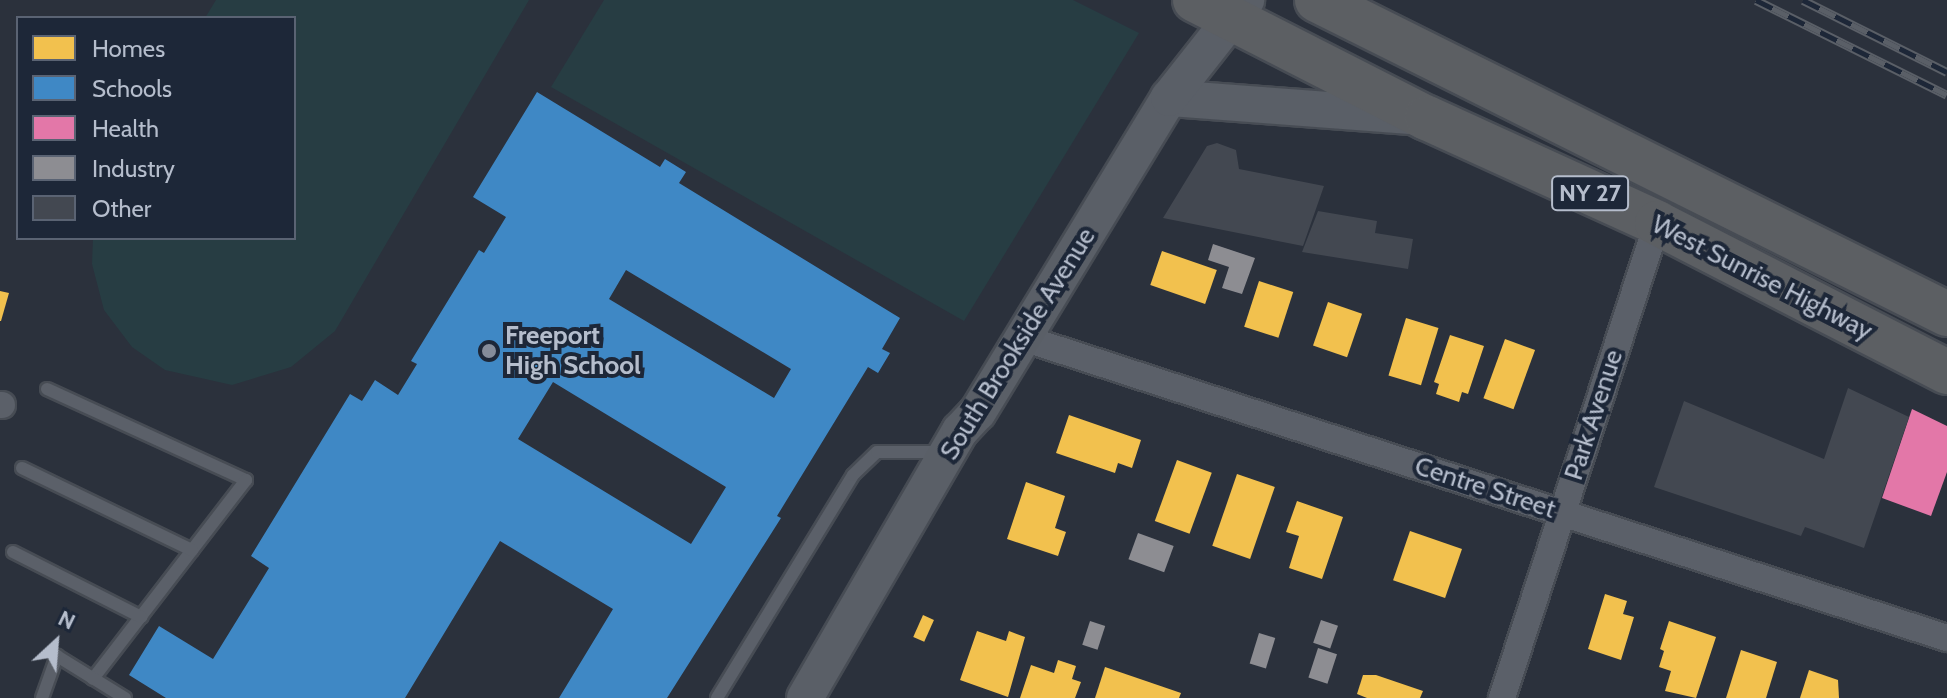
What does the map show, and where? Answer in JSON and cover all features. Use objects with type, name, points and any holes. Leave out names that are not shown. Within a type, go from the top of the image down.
[{"type":"highway","name":"West Sunrise Highway","points":[[1317,0],[1947,314]]},
{"type":"highway","name":"West Sunrise Highway","points":[[1224,6],[1427,118],[1657,223],[1947,372]]},
{"type":"main road","name":"South Brookside Avenue","points":[[805,698],[952,452],[960,431],[978,412],[1224,6]]},
{"type":"main road","points":[[1169,98],[1427,118]]},
{"type":"street","name":"Park Avenue","points":[[1502,698],[1657,223]]},
{"type":"street","name":"Centre Street","points":[[1023,338],[1947,638]]},
{"type":"lane","points":[[47,389],[246,480],[93,679]]},
{"type":"lane","points":[[717,698],[853,475],[877,452],[952,452]]},
{"type":"lane","points":[[22,468],[192,550]]},
{"type":"lane","points":[[13,552],[141,617]]},
{"type":"lane","points":[[42,698],[57,656],[125,698]]},
{"type":"green space","points":[[216,0],[529,0],[335,331],[291,367],[232,385],[165,370],[132,347],[104,310],[92,264],[93,240],[296,240],[296,16],[206,16]]},
{"type":"green space","points":[[604,0],[1073,0],[1139,33],[964,321],[551,87]]},
{"type":"building: Homes","points":[[1162,251],[1217,270],[1205,304],[1150,285]]},
{"type":"building: Homes","points":[[1259,281],[1293,292],[1278,338],[1244,327]]},
{"type":"building: Homes","points":[[0,291],[9,293],[1,321],[0,321]]},
{"type":"building: Homes","points":[[1328,302],[1362,314],[1347,357],[1313,345]]},
{"type":"building: Homes","points":[[1406,318],[1439,328],[1421,385],[1388,375]]},
{"type":"building: Homes","points":[[1450,335],[1484,346],[1468,394],[1462,392],[1459,402],[1436,394],[1439,384],[1434,382]]},
{"type":"building: Homes","points":[[1505,339],[1535,350],[1514,409],[1483,398]]},
{"type":"building: Homes","points":[[1069,415],[1141,440],[1132,468],[1118,463],[1115,473],[1056,453]]},
{"type":"building: Homes","points":[[1177,460],[1212,473],[1190,534],[1155,521]]},
{"type":"building: Homes","points":[[1237,474],[1275,487],[1250,559],[1212,546]]},
{"type":"building: Homes","points":[[1026,482],[1065,496],[1055,528],[1066,532],[1058,556],[1007,539]]},
{"type":"building: Homes","points":[[1297,501],[1343,517],[1322,579],[1289,568],[1299,536],[1286,532]]},
{"type":"building: Homes","points":[[1410,531],[1462,549],[1445,598],[1393,580]]},
{"type":"building: Homes","points":[[1605,594],[1627,601],[1623,614],[1634,617],[1621,660],[1588,649]]},
{"type":"building: Homes","points":[[923,615],[934,620],[924,642],[913,637]]},
{"type":"building: Homes","points":[[1669,621],[1716,637],[1696,698],[1665,691],[1671,671],[1659,667],[1664,651],[1660,649]]},
{"type":"building: Homes","points":[[977,631],[1006,641],[1009,631],[1025,637],[1008,697],[960,680]]},
{"type":"building: Homes","points":[[1741,650],[1777,662],[1766,698],[1726,698]]},
{"type":"building: Homes","points":[[1058,660],[1076,666],[1072,679],[1081,682],[1075,698],[1020,698],[1031,665],[1054,673]]},
{"type":"building: Homes","points":[[1105,667],[1181,693],[1179,698],[1095,698]]},
{"type":"building: Homes","points":[[1809,670],[1838,680],[1839,698],[1800,698]]},
{"type":"building: Homes","points":[[1363,675],[1376,675],[1423,691],[1420,698],[1367,698],[1357,694]]},
{"type":"building: Schools","points":[[537,92],[660,167],[665,159],[686,172],[679,183],[900,318],[882,349],[890,353],[878,373],[868,367],[777,516],[781,518],[667,698],[559,698],[613,609],[500,541],[405,698],[166,698],[129,675],[159,626],[213,659],[269,568],[251,556],[350,394],[362,401],[375,380],[398,395],[417,364],[411,361],[479,250],[484,253],[506,217],[473,197]],"holes":[[[626,270],[791,369],[774,398],[609,299]],[[553,382],[726,487],[691,544],[518,439]]]},
{"type":"building: Health","points":[[1912,409],[1947,426],[1947,472],[1931,516],[1882,498]]},
{"type":"building: Industry","points":[[1213,244],[1255,258],[1242,294],[1222,288],[1229,267],[1208,260]]},
{"type":"building: Industry","points":[[1138,533],[1174,546],[1164,572],[1128,559]]},
{"type":"building: Industry","points":[[1321,620],[1338,626],[1330,649],[1313,643]]},
{"type":"building: Industry","points":[[1090,621],[1105,626],[1097,650],[1082,645]]},
{"type":"building: Industry","points":[[1259,633],[1275,638],[1266,669],[1250,664]]},
{"type":"building: Industry","points":[[1318,648],[1337,654],[1327,684],[1308,677]]},
{"type":"building: Other","points":[[1217,143],[1236,150],[1239,169],[1324,186],[1303,246],[1163,218],[1207,146]]},
{"type":"building: Other","points":[[1318,211],[1377,221],[1375,233],[1413,239],[1408,269],[1302,252]]},
{"type":"building: Other","points":[[1848,388],[1909,417],[1864,548],[1805,527],[1801,536],[1654,487],[1684,401],[1824,459]]},
{"type":"railway","points":[[1756,0],[1947,95]]},
{"type":"railway","points":[[1803,0],[1947,72]]},
{"type":"place","name":"Freeport High School","points":[[489,351]]}]
